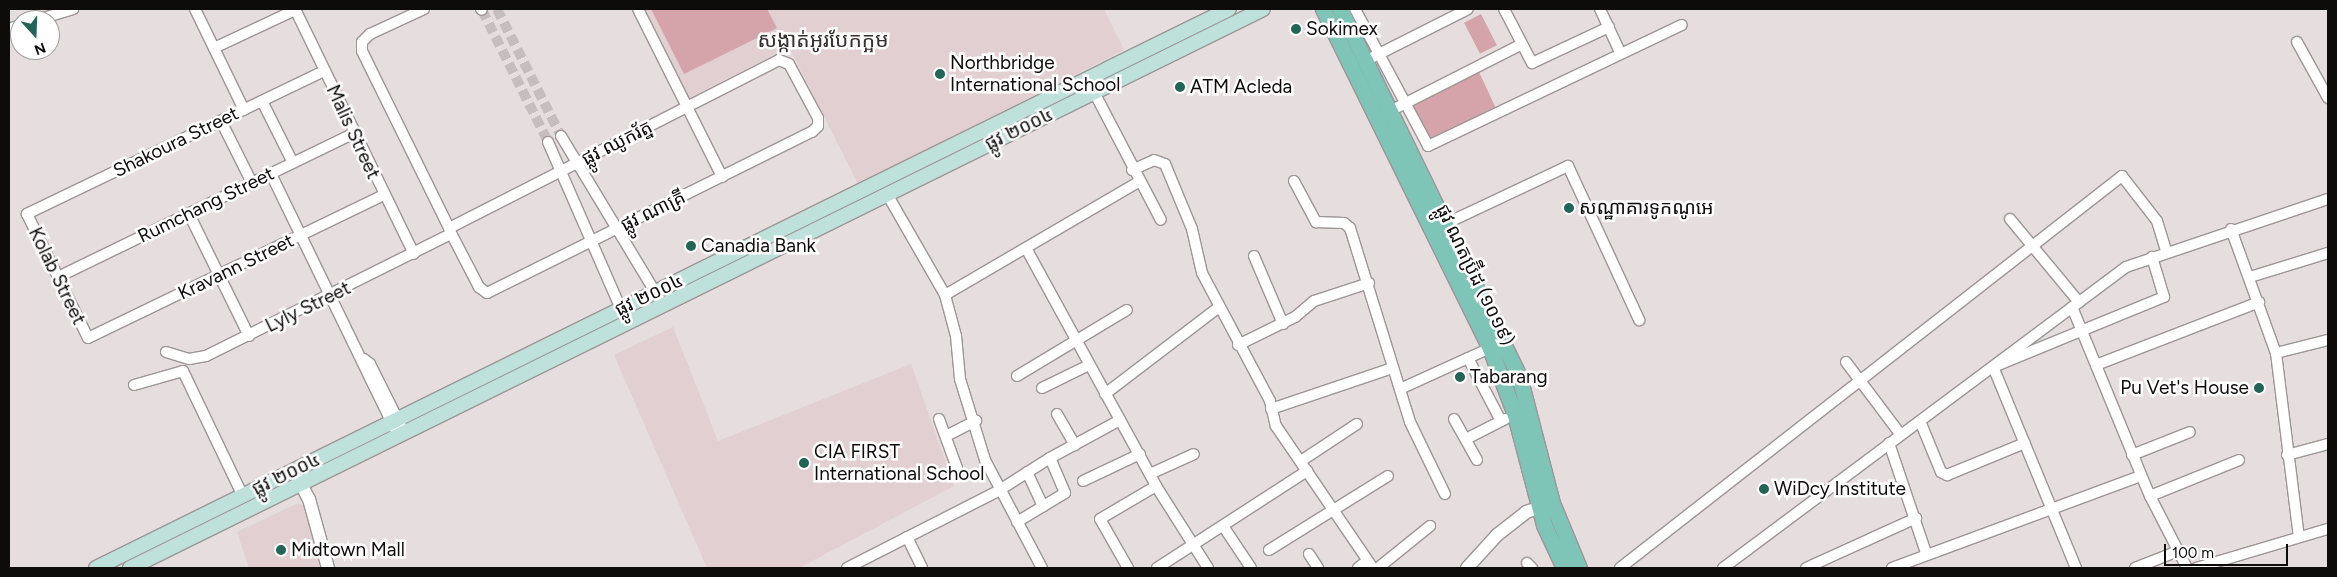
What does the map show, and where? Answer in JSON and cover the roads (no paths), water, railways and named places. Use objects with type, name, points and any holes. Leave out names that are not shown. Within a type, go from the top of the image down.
[{"type":"main road","name":"ផ្លូវ ២០០៤","points":[[96,568],[1229,9]]},
{"type":"main road","name":"ផ្លូវ ២០០៤","points":[[130,568],[1263,9]]},
{"type":"main road","name":"ផ្លូវ ណតប្រ៊ីដ (១០១៩)","points":[[1323,9],[1490,348],[1516,415],[1546,505],[1564,568]]},
{"type":"main road","name":"ផ្លូវ ណតប្រ៊ីដ (១០១៩)","points":[[1340,9],[1372,58],[1396,108],[1445,224],[1518,376],[1546,505],[1579,568]]},
{"type":"main road","points":[[792,225],[799,238]]},
{"type":"main road","points":[[721,260],[728,273]]},
{"type":"street","points":[[60,13],[72,9]]},
{"type":"street","points":[[195,9],[244,110]]},
{"type":"street","points":[[214,48],[295,9]]},
{"type":"street","name":"Malis Street","points":[[295,9],[414,254]]},
{"type":"street","points":[[424,9],[370,34],[362,42],[362,51],[448,232]]},
{"type":"street","points":[[638,9],[722,177]]},
{"type":"street","points":[[1355,9],[1372,58],[1468,9]]},
{"type":"street","points":[[1504,9],[1527,59],[1538,62],[1609,27]]},
{"type":"street","points":[[1600,9],[1620,52]]},
{"type":"street","points":[[1520,45],[1396,108],[1422,142],[1435,145],[1620,52],[1682,25]]},
{"type":"street","points":[[2297,42],[2328,98]]},
{"type":"street","name":"ផ្លូវ ឈូករ័ត្ន","points":[[448,232],[562,170],[687,106],[785,60]]},
{"type":"street","name":"ផ្លូវ ណាគ្រី","points":[[448,232],[479,287],[487,293],[722,177],[818,126],[785,60]]},
{"type":"street","name":"Shakoura Street","points":[[27,214],[324,71]]},
{"type":"street","points":[[1094,92],[1138,182],[1148,190],[1161,220]]},
{"type":"street","points":[[262,101],[293,163]]},
{"type":"street","points":[[221,121],[252,183]]},
{"type":"street","name":"Rumchang Street","points":[[58,277],[354,133]]},
{"type":"street","points":[[561,136],[574,164],[663,305]]},
{"type":"street","points":[[548,142],[562,170],[627,323]]},
{"type":"street","points":[[1132,170],[1154,160],[1165,164],[1218,307],[1272,409],[1276,426],[1370,565],[1358,568]]},
{"type":"street","points":[[1445,224],[1568,166],[1640,320]]},
{"type":"street","points":[[271,174],[401,434]]},
{"type":"street","points":[[1620,568],[2122,176],[2152,211],[2166,250]]},
{"type":"street","points":[[1294,181],[1316,222],[1344,223],[1350,228],[1369,283],[1393,368],[1419,448],[1445,494]]},
{"type":"street","points":[[945,296],[1027,250],[1138,182]]},
{"type":"street","points":[[887,194],[945,296],[956,336],[960,380],[976,422],[985,460],[998,491],[1042,568]]},
{"type":"street","name":"Kravann Street","points":[[88,338],[384,195]]},
{"type":"street","points":[[1723,568],[2126,267],[2166,250],[2328,198]]},
{"type":"street","name":"Kolab Street","points":[[27,214],[88,338]]},
{"type":"street","points":[[189,214],[249,336]]},
{"type":"street","points":[[2010,219],[2075,305],[2081,331],[2132,455],[2150,496],[2187,568]]},
{"type":"street","points":[[2231,229],[2276,353],[2287,455],[2299,537]]},
{"type":"street","name":"Lyly Street","points":[[166,352],[189,359],[249,336],[414,254],[448,232]]},
{"type":"street","points":[[1027,250],[1088,365],[1140,454],[1156,486],[1208,568]]},
{"type":"street","points":[[2250,277],[2328,253]]},
{"type":"street","points":[[1254,256],[1283,324]]},
{"type":"street","points":[[1993,366],[2164,297],[2152,257]]},
{"type":"street","points":[[1238,345],[1283,324],[1314,301],[1369,283]]},
{"type":"street","points":[[2096,364],[2259,302]]},
{"type":"street","points":[[1105,394],[1218,307]]},
{"type":"street","points":[[1017,376],[1076,343],[1127,310]]},
{"type":"street","points":[[2276,353],[2328,340]]},
{"type":"street","points":[[1400,389],[1490,348]]},
{"type":"street","points":[[1468,358],[1500,420]]},
{"type":"street","points":[[1846,362],[1901,435]]},
{"type":"street","points":[[1042,388],[1088,365]]},
{"type":"street","points":[[1993,366],[2053,508],[2076,568]]},
{"type":"street","points":[[1272,409],[1393,368]]},
{"type":"street","points":[[134,385],[183,371],[243,496]]},
{"type":"street","points":[[1058,414],[1075,445]]},
{"type":"street","points":[[1466,439],[1500,420],[1516,415]]},
{"type":"street","points":[[940,419],[957,468]]},
{"type":"street","points":[[1454,419],[1477,460]]},
{"type":"street","points":[[846,568],[998,491],[1050,458],[1120,420]]},
{"type":"street","points":[[1920,420],[1944,474],[2025,443]]},
{"type":"street","points":[[946,436],[976,422]]},
{"type":"street","points":[[1301,461],[1357,424]]},
{"type":"street","points":[[2132,455],[2190,432]]},
{"type":"street","points":[[1890,444],[1926,553]]},
{"type":"street","points":[[2287,455],[2328,444]]},
{"type":"street","points":[[1083,481],[1140,454]]},
{"type":"street","points":[[1150,474],[1194,454]]},
{"type":"street","points":[[1017,522],[1065,493],[1050,458]]},
{"type":"street","points":[[2150,496],[2239,460]]},
{"type":"street","points":[[294,470],[301,484],[328,568]]},
{"type":"street","points":[[1156,568],[1307,471]]},
{"type":"street","points":[[1027,472],[1043,507]]},
{"type":"street","points":[[1269,550],[1388,476]]},
{"type":"street","points":[[1892,568],[1926,553],[2141,476]]},
{"type":"street","points":[[1128,568],[1100,519],[1156,486]]},
{"type":"street","points":[[1467,568],[1497,535],[1546,505]]},
{"type":"street","points":[[1806,568],[1916,518]]},
{"type":"street","points":[[1223,526],[1251,568]]},
{"type":"street","points":[[1378,568],[1430,526]]},
{"type":"street","points":[[2196,568],[2328,529]]},
{"type":"street","points":[[907,537],[922,568]]},
{"type":"street","points":[[2135,568],[2178,551]]},
{"type":"street","points":[[1309,554],[1318,568]]},
{"type":"tunnel","points":[[497,9],[561,136]]},
{"type":"tunnel","points":[[482,10],[548,142]]},
{"type":"place","name":"Sokimex","points":[[1296,29]]},
{"type":"place","name":"Northbridge International School","points":[[940,74]]},
{"type":"place","name":"ATM Acleda","points":[[1180,87]]},
{"type":"place","name":"សណ្ឋាគារទូកណូអេ","points":[[1569,208]]},
{"type":"place","name":"Canadia Bank","points":[[691,246]]},
{"type":"place","name":"Tabarang","points":[[1460,377]]},
{"type":"place","name":"Pu Vet's House","points":[[2259,388]]},
{"type":"place","name":"CIA FIRST International School","points":[[804,463]]},
{"type":"place","name":"WiDcy Institute","points":[[1764,489]]},
{"type":"place","name":"Midtown Mall","points":[[281,550]]},
{"type":"district","name":"សង្កាត់អូរបែកក្អម","points":[[823,40]]}]
